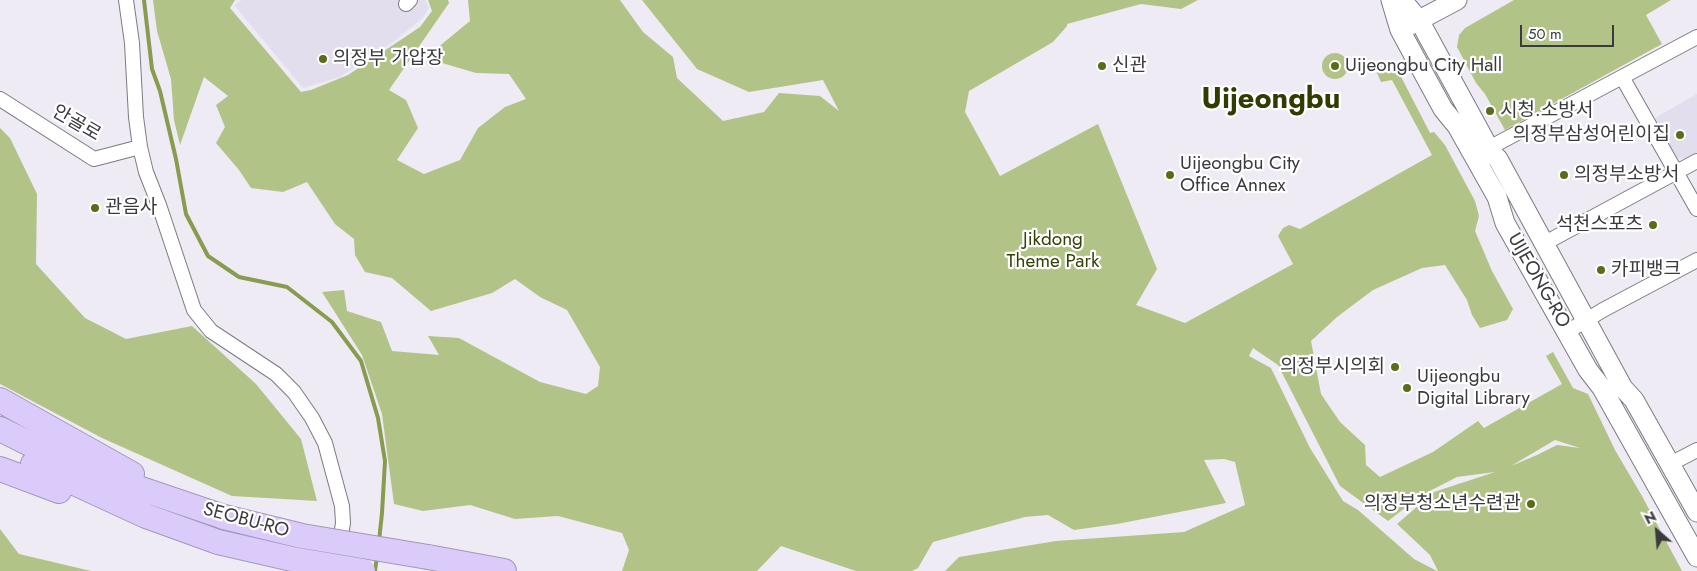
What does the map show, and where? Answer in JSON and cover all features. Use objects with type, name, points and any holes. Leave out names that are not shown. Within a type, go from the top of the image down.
[{"type":"highway","points":[[0,400],[184,503]]},
{"type":"highway","name":"SEOBU-RO","points":[[0,429],[64,461],[224,517],[302,536],[504,571]]},
{"type":"highway","name":"SEOBU-RO","points":[[0,446],[75,484],[146,516],[218,542],[292,559],[363,571]]},
{"type":"highway","points":[[0,470],[67,494],[146,516]]},
{"type":"street","points":[[126,0],[132,43],[140,147],[146,172],[194,310],[212,331],[276,374],[294,392],[312,418],[325,443],[336,480],[343,515],[336,571]]},
{"type":"street","name":"UIJEONG-RO","points":[[1391,0],[1400,30],[1443,109],[1457,126],[1497,197],[1505,223],[1588,370],[1602,388],[1697,557]]},
{"type":"street","name":"UIJEONG-RO","points":[[1402,0],[1419,20],[1489,148],[1498,159],[1545,243],[1623,388],[1634,400],[1697,512]]},
{"type":"street","points":[[1400,30],[1457,0]]},
{"type":"street","points":[[1489,148],[1697,37]]},
{"type":"street","points":[[1622,77],[1697,209]]},
{"type":"street","name":"안골로","points":[[0,99],[94,158],[140,147]]},
{"type":"street","points":[[1545,243],[1697,161]]},
{"type":"street","points":[[1567,332],[1697,260]]},
{"type":"street","points":[[1632,442],[1658,466],[1676,495],[1678,491],[1670,477],[1670,464],[1697,450]]},
{"type":"shaded area","name":"의정부 가압장","points":[[242,0],[425,0],[429,8],[423,18],[393,42],[340,77],[303,88],[234,5]]},
{"type":"shaded area","name":"의정부삼성어린이집","points":[[1697,94],[1697,152],[1684,159],[1677,158],[1655,118]]},
{"type":"green space","name":"Jikdong Theme Park","points":[[153,0],[235,0],[230,8],[301,92],[311,90],[348,75],[420,27],[432,11],[428,0],[448,0],[449,3],[389,90],[406,100],[418,128],[397,160],[424,174],[460,160],[478,128],[505,107],[526,99],[509,74],[476,73],[425,58],[470,21],[468,0],[620,0],[643,32],[673,57],[677,78],[723,121],[764,112],[779,93],[820,96],[839,111],[823,80],[749,92],[697,69],[642,0],[1198,0],[1181,9],[1141,4],[1067,24],[1053,42],[969,91],[965,112],[1000,176],[1098,124],[1157,269],[1136,305],[1185,323],[1293,264],[1278,236],[1283,228],[1289,225],[1300,229],[1432,155],[1392,80],[1381,82],[1377,68],[1382,63],[1391,63],[1396,67],[1430,133],[1434,132],[1445,145],[1475,201],[1479,216],[1475,231],[1492,271],[1513,309],[1507,320],[1480,328],[1472,315],[1467,300],[1445,265],[1422,268],[1373,290],[1337,317],[1311,341],[1321,394],[1340,422],[1365,445],[1366,465],[1380,477],[1433,452],[1478,421],[1484,428],[1562,384],[1546,356],[1553,352],[1573,388],[1588,394],[1615,450],[1682,571],[1438,571],[1430,555],[1397,524],[1434,492],[1495,472],[1457,477],[1422,495],[1388,521],[1340,486],[1278,365],[1253,348],[1249,356],[1271,368],[1310,448],[1343,501],[1358,510],[1414,559],[1437,571],[945,571],[959,557],[1056,541],[1184,532],[1245,505],[1235,462],[1224,459],[1204,460],[1226,503],[1117,524],[1074,530],[1048,515],[1025,517],[933,542],[918,568],[912,571],[856,571],[781,546],[757,571],[622,571],[629,550],[622,533],[558,516],[515,519],[470,505],[423,511],[394,504],[382,414],[362,355],[322,292],[344,290],[347,311],[381,322],[392,351],[439,355],[428,336],[459,338],[540,382],[586,394],[598,386],[600,367],[567,310],[540,297],[515,279],[492,293],[431,311],[392,278],[365,272],[355,255],[354,239],[335,224],[307,182],[283,192],[251,188],[239,170],[216,143],[225,127],[216,105],[228,96],[204,77],[180,145],[174,120],[171,79],[157,31]],"holes":[[[1555,440],[1580,448],[1557,445],[1511,466]]]},
{"type":"green space","points":[[1514,0],[1671,0],[1646,15],[1662,44],[1505,130],[1485,94],[1476,83],[1457,47],[1459,35],[1465,28]]},
{"type":"green space","points":[[1335,53],[1344,57],[1348,66],[1344,75],[1335,79],[1326,75],[1322,66],[1326,57]]},
{"type":"green space","points":[[0,128],[10,138],[37,194],[36,264],[85,318],[126,339],[192,326],[256,384],[301,439],[317,501],[232,496],[102,438],[0,384]]},
{"type":"green space","points":[[0,529],[19,554],[91,571],[0,571]]},
{"type":"waterway","points":[[144,0],[152,69],[160,91],[176,159],[186,214],[208,256],[239,277],[287,287],[332,322],[361,361],[378,418],[385,461],[379,541]]},
{"type":"waterway","points":[[375,571],[377,556]]},
{"type":"place","name":"의정부 가압장","points":[[323,59]]},
{"type":"place","name":"신관","points":[[1102,66]]},
{"type":"place","name":"Uijeongbu City Hall","points":[[1335,66]]},
{"type":"place","name":"시청.소방서","points":[[1490,111]]},
{"type":"place","name":"의정부삼성어린이집","points":[[1680,135]]},
{"type":"place","name":"Uijeongbu City Office Annex","points":[[1170,175]]},
{"type":"place","name":"의정부소방서","points":[[1564,175]]},
{"type":"place","name":"관음사","points":[[95,208]]},
{"type":"place","name":"석천스포츠","points":[[1653,225]]},
{"type":"place","name":"카피뱅크","points":[[1601,270]]},
{"type":"place","name":"의정부시의회","points":[[1395,367]]},
{"type":"place","name":"Uijeongbu Digital Library","points":[[1407,388]]},
{"type":"place","name":"의정부청소년수련관","points":[[1531,504]]},
{"type":"district","name":"Uijeongbu","points":[[1271,101]]}]
